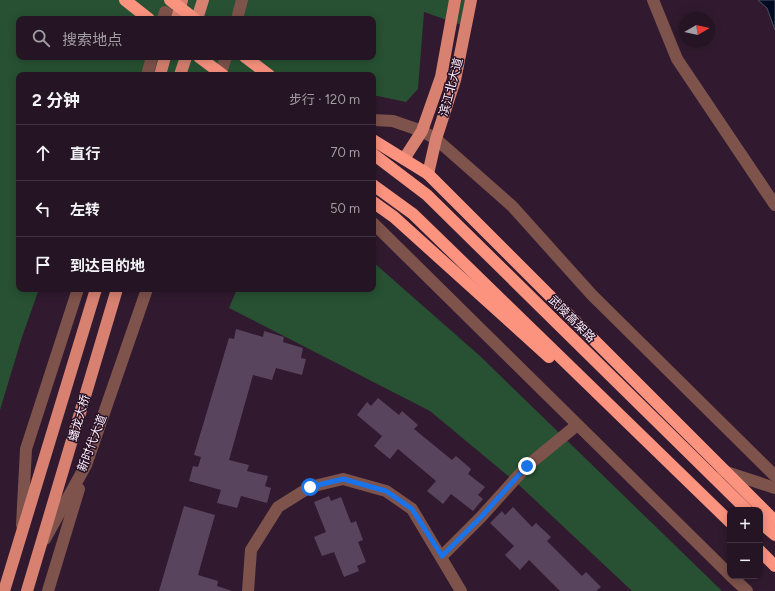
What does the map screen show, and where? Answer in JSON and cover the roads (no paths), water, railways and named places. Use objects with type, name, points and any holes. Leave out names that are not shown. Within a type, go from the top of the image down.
[{"type":"highway","points":[[124,0],[146,16]]},
{"type":"highway","points":[[169,0],[192,16]]},
{"type":"highway","points":[[203,60],[218,72]]},
{"type":"highway","points":[[249,60],[265,72]]},
{"type":"highway","points":[[376,142],[428,174],[775,521]]},
{"type":"highway","name":"武陵高架路","points":[[376,156],[427,195],[744,507]]},
{"type":"highway","points":[[376,187],[413,214],[727,519]]},
{"type":"highway","points":[[376,204],[394,217],[727,519]]},
{"type":"highway","points":[[763,525],[775,535]]},
{"type":"highway","points":[[763,554],[775,566]]},
{"type":"main road","points":[[177,16],[182,0]]},
{"type":"main road","points":[[197,16],[203,0]]},
{"type":"main road","name":"滨江北大道","points":[[404,159],[422,131],[441,77],[455,0]]},
{"type":"main road","name":"滨江北大道","points":[[428,174],[436,139],[455,80],[471,0]]},
{"type":"main road","points":[[154,72],[163,60]]},
{"type":"main road","points":[[181,72],[185,60]]},
{"type":"main road","name":"蟠龙大桥","points":[[21,540],[95,292]]},
{"type":"main road","name":"蟠龙大桥","points":[[41,547],[116,292]]},
{"type":"main road","points":[[4,591],[21,540]]},
{"type":"main road","name":"新时代大道","points":[[27,591],[41,547]]},
{"type":"street","points":[[164,16],[169,0]]},
{"type":"street","points":[[238,16],[242,0]]},
{"type":"street","points":[[653,0],[676,59],[775,206]]},
{"type":"street","points":[[152,60],[153,72]]},
{"type":"street","points":[[223,72],[225,60]]},
{"type":"street","points":[[243,60],[264,72]]},
{"type":"street","points":[[376,120],[393,121],[422,131],[436,139],[512,206],[592,295],[775,476]]},
{"type":"street","points":[[376,226],[727,571]]},
{"type":"street","points":[[21,540],[26,449],[77,292]]},
{"type":"street","name":"新时代大道","points":[[41,547],[86,465],[146,292]]},
{"type":"street","points":[[442,556],[481,517],[527,466],[577,425]]},
{"type":"street","points":[[48,591],[86,465]]},
{"type":"street","points":[[724,470],[775,488]]},
{"type":"street","points":[[248,591],[251,550],[278,507],[310,487],[343,479],[386,491],[412,509],[442,556],[461,591]]},
{"type":"street","points":[[735,579],[747,591]]},
{"type":"water","points":[[758,0],[775,0],[775,30],[767,8]]}]
